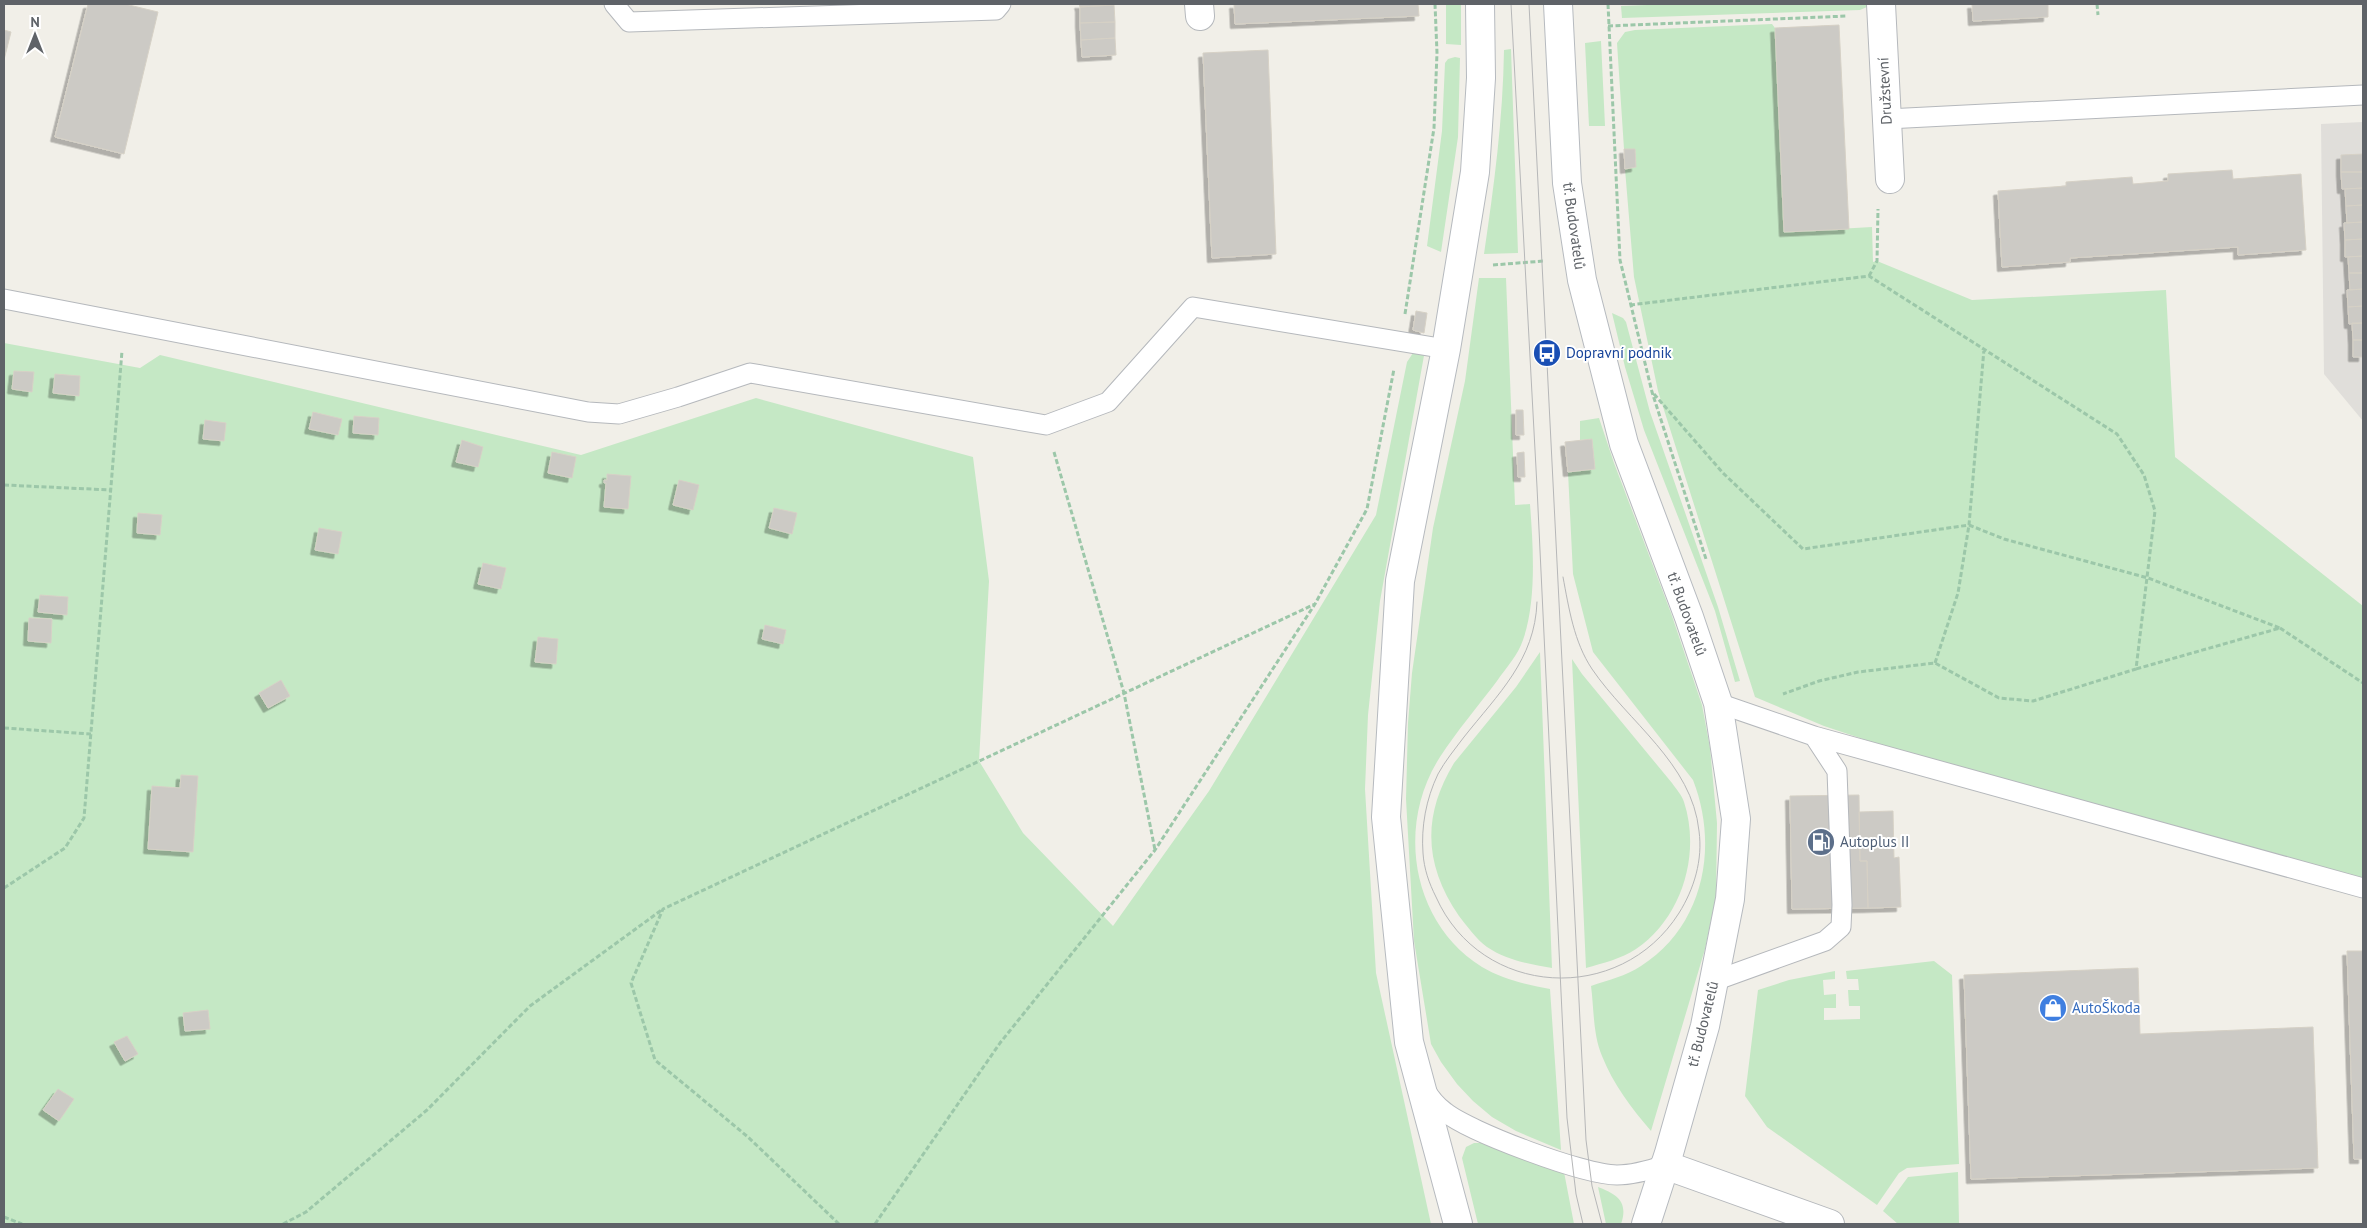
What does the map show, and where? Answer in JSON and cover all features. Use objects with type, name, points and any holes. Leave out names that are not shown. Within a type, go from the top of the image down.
[{"type":"street","points":[[1458,1224],[1409,1042],[1386,817],[1400,581],[1446,349],[1475,172],[1481,78],[1480,4]]},
{"type":"street","name":"tř. Budovatelů","points":[[1558,4],[1567,183],[1582,280],[1624,444],[1689,617],[1718,703],[1736,819],[1730,899],[1714,981],[1704,1026],[1665,1165],[1646,1224]]},
{"type":"street","name":"Družstevní","points":[[1881,9],[1890,179]]},
{"type":"street","points":[[1665,1165],[1830,1224]]},
{"type":"lane","points":[[614,4],[630,22],[996,10],[1001,4]]},
{"type":"lane","points":[[1887,119],[2363,95]]},
{"type":"lane","points":[[4,299],[588,412],[619,414],[750,373],[1046,425],[1108,402],[1193,307],[1446,349]]},
{"type":"lane","points":[[1718,703],[1814,736],[2363,888]]},
{"type":"lane","points":[[1714,981],[1825,941],[1841,926],[1836,771],[1814,736]]},
{"type":"lane","points":[[1420,1082],[1431,1098],[1445,1112],[1460,1122],[1489,1135],[1572,1165],[1616,1175],[1665,1165]]},
{"type":"path","points":[[875,1224],[1000,1043],[1155,850],[1314,604],[1367,509],[1415,258],[1434,128],[1436,79],[1435,4]]},
{"type":"path","points":[[1608,4],[1620,260],[1652,392],[1708,567]]},
{"type":"path","points":[[2097,4],[2098,15]]},
{"type":"path","points":[[1608,26],[1881,9]]},
{"type":"path","points":[[1869,276],[1877,261],[1879,203],[1890,179]]},
{"type":"path","points":[[1489,266],[1548,261]]},
{"type":"path","points":[[1630,304],[1869,276],[2117,434],[2144,475],[2155,512],[2136,669]]},
{"type":"path","points":[[1935,663],[1958,593],[1969,525],[1984,349]]},
{"type":"path","points":[[4,888],[65,848],[84,818],[121,365]]},
{"type":"path","points":[[1652,392],[1723,473],[1803,550],[1969,525],[2004,539],[2148,578],[2280,628],[2363,683]]},
{"type":"path","points":[[1046,425],[1124,693],[1155,850]]},
{"type":"path","points":[[4,485],[111,490]]},
{"type":"path","points":[[283,1224],[306,1212],[427,1110],[530,1006],[663,909],[1314,604]]},
{"type":"path","points":[[1776,696],[1819,681],[1858,672],[1935,663],[1999,698],[2033,701],[2280,628]]},
{"type":"path","points":[[4,728],[91,734]]},
{"type":"path","points":[[663,909],[632,983],[655,1060],[748,1136],[839,1224]]},
{"type":"path","points":[[4,1217],[22,1224]]},
{"type":"shaded area","points":[[2363,122],[2363,421],[2324,374],[2321,124]]},
{"type":"green space","points":[[1446,4],[1461,4],[1461,45],[1446,44]]},
{"type":"green space","points":[[1673,4],[1867,4],[1867,7],[1860,10],[1622,18],[1621,6]]},
{"type":"green space","points":[[1772,24],[1775,28],[1785,232],[1872,227],[1873,262],[1877,261],[1972,300],[2166,290],[2175,457],[2363,606],[2363,881],[1950,768],[1824,726],[1755,697],[1658,391],[1634,277],[1625,169],[1636,167],[1635,149],[1624,149],[1617,43],[1625,32],[1635,30]]},
{"type":"green space","points":[[1601,41],[1605,126],[1589,126],[1585,43]]},
{"type":"green space","points":[[1511,49],[1518,253],[1484,254],[1500,127],[1504,50]]},
{"type":"green space","points":[[1460,58],[1458,137],[1441,252],[1427,246],[1442,131],[1445,63],[1448,59]]},
{"type":"green space","points":[[1479,278],[1506,278],[1515,505],[1530,504],[1533,572],[1530,608],[1523,640],[1518,651],[1460,728],[1440,757],[1426,784],[1418,812],[1415,842],[1418,871],[1426,899],[1439,925],[1458,948],[1482,967],[1498,975],[1550,989],[1561,1150],[1516,1131],[1492,1117],[1457,1084],[1441,1062],[1431,1044],[1414,941],[1406,799],[1408,723],[1412,673],[1433,528],[1465,381]]},
{"type":"green space","points":[[1612,313],[1623,318],[1626,322],[1650,412],[1718,607],[1740,681],[1735,682],[1715,611],[1644,430],[1625,367]]},
{"type":"green space","points":[[4,343],[140,368],[160,355],[581,455],[756,398],[973,457],[989,581],[979,761],[1023,833],[1113,926],[1209,791],[1376,515],[1407,362],[1413,353],[1425,350],[1380,601],[1368,715],[1365,789],[1376,973],[1431,1224],[4,1224]]},
{"type":"green space","points":[[1599,418],[1614,463],[1671,613],[1702,705],[1710,748],[1717,823],[1716,896],[1705,949],[1651,1131],[1624,1096],[1602,1056],[1595,1031],[1591,986],[1623,975],[1641,966],[1662,949],[1679,929],[1692,907],[1700,883],[1705,857],[1705,831],[1701,805],[1693,780],[1593,652],[1573,574],[1568,472],[1595,469],[1592,439],[1580,440],[1580,421]]},
{"type":"green space","points":[[1540,652],[1552,968],[1526,963],[1502,955],[1487,947],[1475,936],[1447,897],[1439,878],[1431,840],[1436,802],[1454,763],[1516,687]]},
{"type":"green space","points":[[1572,659],[1582,674],[1680,794],[1689,822],[1690,843],[1684,883],[1676,903],[1652,936],[1636,949],[1624,955],[1586,968]]},
{"type":"green space","points":[[1934,961],[1952,975],[1959,1164],[1907,1168],[1899,1173],[1877,1205],[1767,1127],[1745,1096],[1758,990],[1789,980],[1835,971],[1835,979],[1823,980],[1824,995],[1836,994],[1836,1008],[1824,1008],[1824,1020],[1860,1019],[1860,1006],[1849,1006],[1848,990],[1859,990],[1858,979],[1847,979],[1846,971]]},
{"type":"green space","points":[[1474,1143],[1481,1143],[1564,1172],[1574,1224],[1478,1224],[1462,1158],[1466,1147]]},
{"type":"green space","points":[[1958,1172],[1959,1224],[1898,1224],[1883,1211],[1908,1177]]},
{"type":"green space","points":[[1598,1187],[1610,1192],[1622,1204],[1623,1216],[1621,1224],[1606,1224]]},
{"type":"building","points":[[88,4],[125,4],[158,12],[124,154],[55,137]]},
{"type":"building","points":[[1079,4],[1114,4],[1114,5],[1080,7]]},
{"type":"building","points":[[1234,4],[1418,4],[1419,16],[1235,24]]},
{"type":"building","points":[[1972,4],[2048,4],[2048,17],[1973,21]]},
{"type":"building","points":[[1114,5],[1115,22],[1080,23],[1080,7]]},
{"type":"building","points":[[1115,22],[1115,38],[1081,40],[1080,23]]},
{"type":"building","points":[[1839,25],[1849,229],[1784,232],[1775,28]]},
{"type":"building","points":[[4,30],[11,32],[4,60]]},
{"type":"building","points":[[1115,38],[1116,55],[1082,57],[1081,40]]},
{"type":"building","points":[[1268,50],[1276,254],[1212,258],[1203,53]]},
{"type":"building","points":[[1624,149],[1635,149],[1636,167],[1625,169]]},
{"type":"building","points":[[2363,154],[2363,172],[2341,172],[2341,155]]},
{"type":"building","points":[[2232,170],[2233,179],[2301,174],[2306,250],[2238,255],[2238,247],[2070,258],[2070,262],[2002,267],[1998,191],[2066,186],[2066,182],[2132,177],[2133,184],[2168,181],[2168,174]]},
{"type":"building","points":[[2341,172],[2363,172],[2363,188],[2342,189]]},
{"type":"building","points":[[2363,188],[2363,205],[2346,206],[2345,189]]},
{"type":"building","points":[[2363,205],[2363,222],[2347,223],[2346,206]]},
{"type":"building","points":[[2363,222],[2363,239],[2345,240],[2344,223]]},
{"type":"building","points":[[2363,239],[2363,256],[2345,257],[2345,240]]},
{"type":"building","points":[[2363,256],[2363,273],[2349,273],[2348,257]]},
{"type":"building","points":[[2349,273],[2363,273],[2363,289],[2350,290]]},
{"type":"building","points":[[2363,289],[2363,306],[2348,307],[2347,290]]},
{"type":"building","points":[[2363,306],[2363,323],[2349,324],[2348,307]]},
{"type":"building","points":[[1416,311],[1427,313],[1424,333],[1413,330]]},
{"type":"building","points":[[2352,323],[2363,323],[2363,340],[2353,340]]},
{"type":"building","points":[[2353,340],[2363,340],[2363,357],[2353,357]]},
{"type":"building","points":[[14,371],[34,372],[32,392],[12,389]]},
{"type":"building","points":[[55,374],[80,376],[79,396],[53,393]]},
{"type":"building","points":[[1516,410],[1523,410],[1524,435],[1516,435]]},
{"type":"building","points":[[313,412],[342,419],[338,435],[309,429]]},
{"type":"building","points":[[354,416],[379,418],[378,435],[353,433]]},
{"type":"building","points":[[205,420],[226,423],[224,441],[203,439]]},
{"type":"building","points":[[1592,439],[1595,469],[1568,472],[1565,442]]},
{"type":"building","points":[[462,440],[483,447],[478,467],[456,462]]},
{"type":"building","points":[[552,452],[576,457],[572,478],[548,473]]},
{"type":"building","points":[[1524,452],[1525,477],[1518,477],[1517,453]]},
{"type":"building","points":[[607,474],[631,476],[628,509],[604,507],[606,483],[604,483],[604,480],[607,480]]},
{"type":"building","points":[[679,480],[699,485],[693,510],[673,505]]},
{"type":"building","points":[[774,508],[797,513],[792,534],[769,528]]},
{"type":"building","points":[[138,513],[162,515],[160,535],[137,533]]},
{"type":"building","points":[[319,528],[342,532],[338,554],[315,550]]},
{"type":"building","points":[[483,563],[506,568],[501,589],[478,584]]},
{"type":"building","points":[[40,595],[68,597],[67,615],[38,612]]},
{"type":"building","points":[[29,618],[52,619],[51,643],[28,641]]},
{"type":"building","points":[[765,625],[786,630],[783,644],[762,639]]},
{"type":"building","points":[[538,637],[558,639],[556,664],[535,662]]},
{"type":"building","points":[[281,680],[290,696],[268,708],[259,693]]},
{"type":"building","points":[[181,775],[198,776],[193,852],[148,849],[152,786],[180,788]]},
{"type":"building","points":[[1859,795],[1860,861],[1867,861],[1868,908],[1792,909],[1790,796]]},
{"type":"building","points":[[1893,811],[1894,858],[1899,857],[1901,907],[1868,908],[1867,861],[1860,861],[1859,812]]},
{"type":"building","points":[[2347,951],[2363,951],[2363,1159],[2354,1159]]},
{"type":"building","points":[[2138,968],[2140,1034],[2313,1027],[2318,1168],[1971,1179],[1964,975]]},
{"type":"building","points":[[208,1010],[210,1029],[185,1031],[183,1013]]},
{"type":"building","points":[[127,1036],[138,1054],[125,1061],[114,1042]]},
{"type":"building","points":[[58,1089],[74,1099],[59,1121],[43,1110]]},
{"type":"tram line","points":[[1511,4],[1537,487],[1567,1118],[1576,1194],[1583,1224]]},
{"type":"tram line","points":[[1529,4],[1586,1140],[1592,1186],[1602,1224]]},
{"type":"tram line","points":[[1537,602],[1535,623],[1530,642],[1513,675],[1464,737],[1438,774],[1430,793],[1425,813],[1423,833],[1424,859],[1427,876],[1433,892],[1457,931],[1485,955],[1517,971],[1552,978],[1588,975],[1622,964],[1653,943],[1679,913],[1689,894],[1696,874],[1700,842],[1694,807],[1684,784],[1672,764],[1607,688],[1586,659],[1576,636],[1563,577]]},
{"type":"place","name":"Dopravní podnik","points":[[1547,353]]},
{"type":"place","name":"Autoplus II","points":[[1821,842]]},
{"type":"place","name":"AutoŠkoda","points":[[2053,1008]]}]
